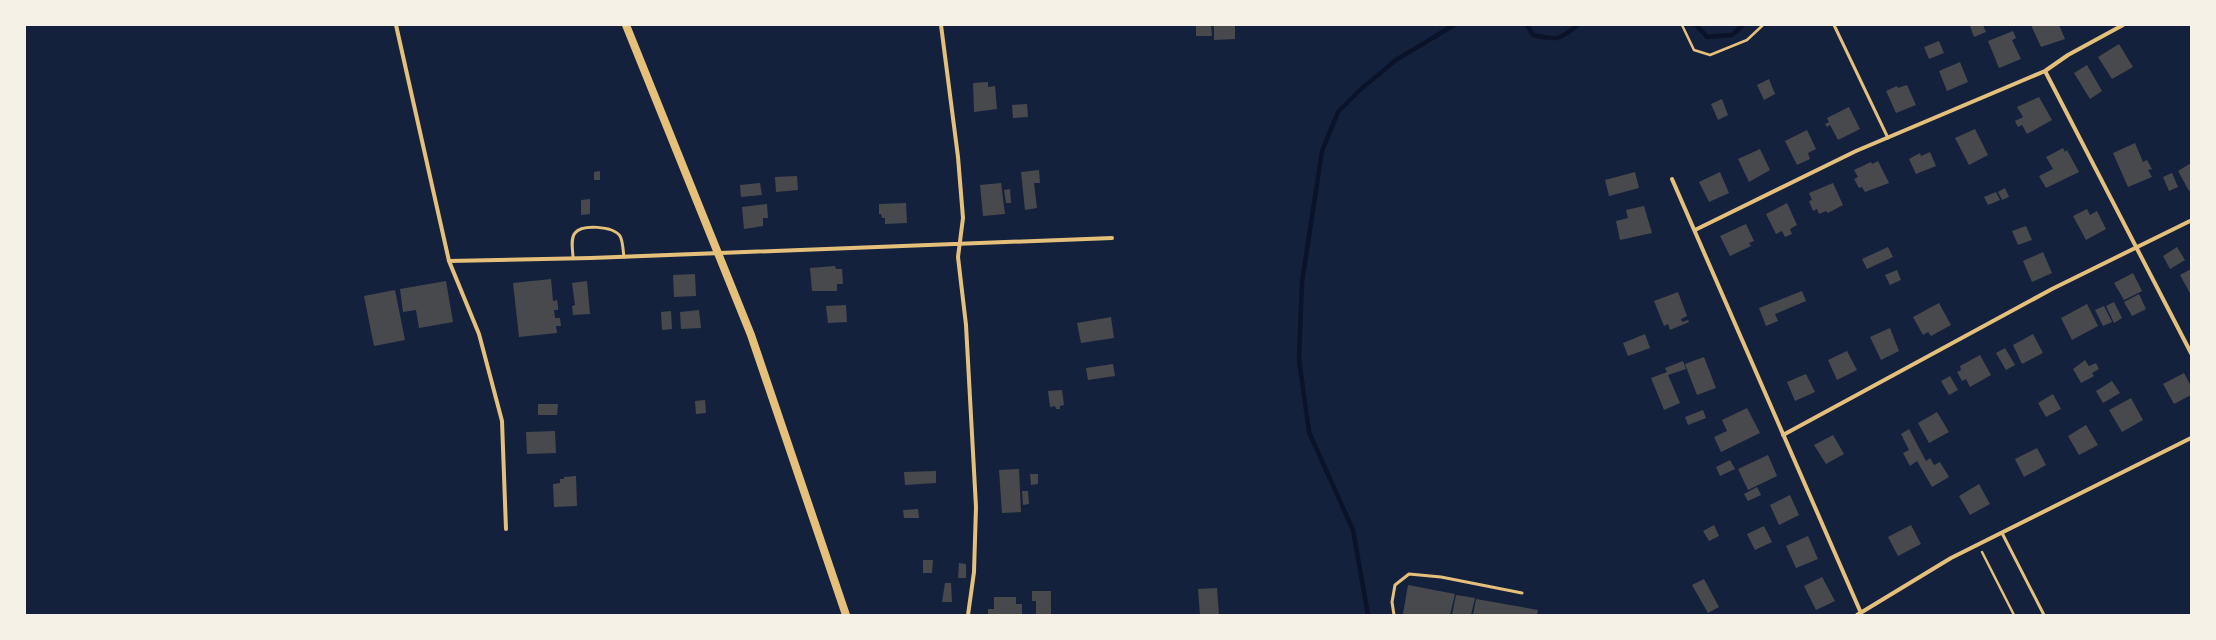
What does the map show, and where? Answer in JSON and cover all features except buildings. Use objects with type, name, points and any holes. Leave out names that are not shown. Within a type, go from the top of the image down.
[{"type":"main road","points":[[626,25],[751,335],[846,615]]},
{"type":"street","points":[[396,25],[449,261],[479,334],[502,421],[506,529]]},
{"type":"street","points":[[941,25],[958,157],[962,218],[962,232],[959,243],[958,257],[966,325],[976,507],[974,572],[968,615]]},
{"type":"street","points":[[1695,230],[1888,138],[2045,71],[2068,55],[2123,25]]},
{"type":"street","points":[[2045,71],[2191,353]]},
{"type":"street","points":[[1672,178],[1859,614],[1951,558],[2191,438]]},
{"type":"street","points":[[1783,435],[1996,319],[2136,246],[2190,220]]},
{"type":"street","points":[[449,261],[624,257],[717,252],[1112,238]]},
{"type":"lane","points":[[1834,25],[1888,138]]},
{"type":"lane","points":[[573,258],[572,238],[579,229],[609,227],[614,229],[621,237],[624,257]]},
{"type":"lane","points":[[2002,533],[2044,615]]},
{"type":"lane","points":[[1394,615],[1392,602],[1395,585],[1409,574],[1441,577],[1522,593]]},
{"type":"path","points":[[1682,25],[1694,50],[1710,55],[1747,40],[1763,25]]},
{"type":"path","points":[[1978,545],[2014,615]]},
{"type":"waterway","points":[[1368,615],[1353,530],[1309,432],[1299,359],[1302,282],[1322,151],[1338,112],[1361,89],[1396,60],[1454,25]]},
{"type":"waterway","points":[[1527,25],[1533,35],[1547,38],[1561,37],[1577,25]]},
{"type":"waterway","points":[[1696,25],[1707,37],[1732,35],[1743,25]]}]
